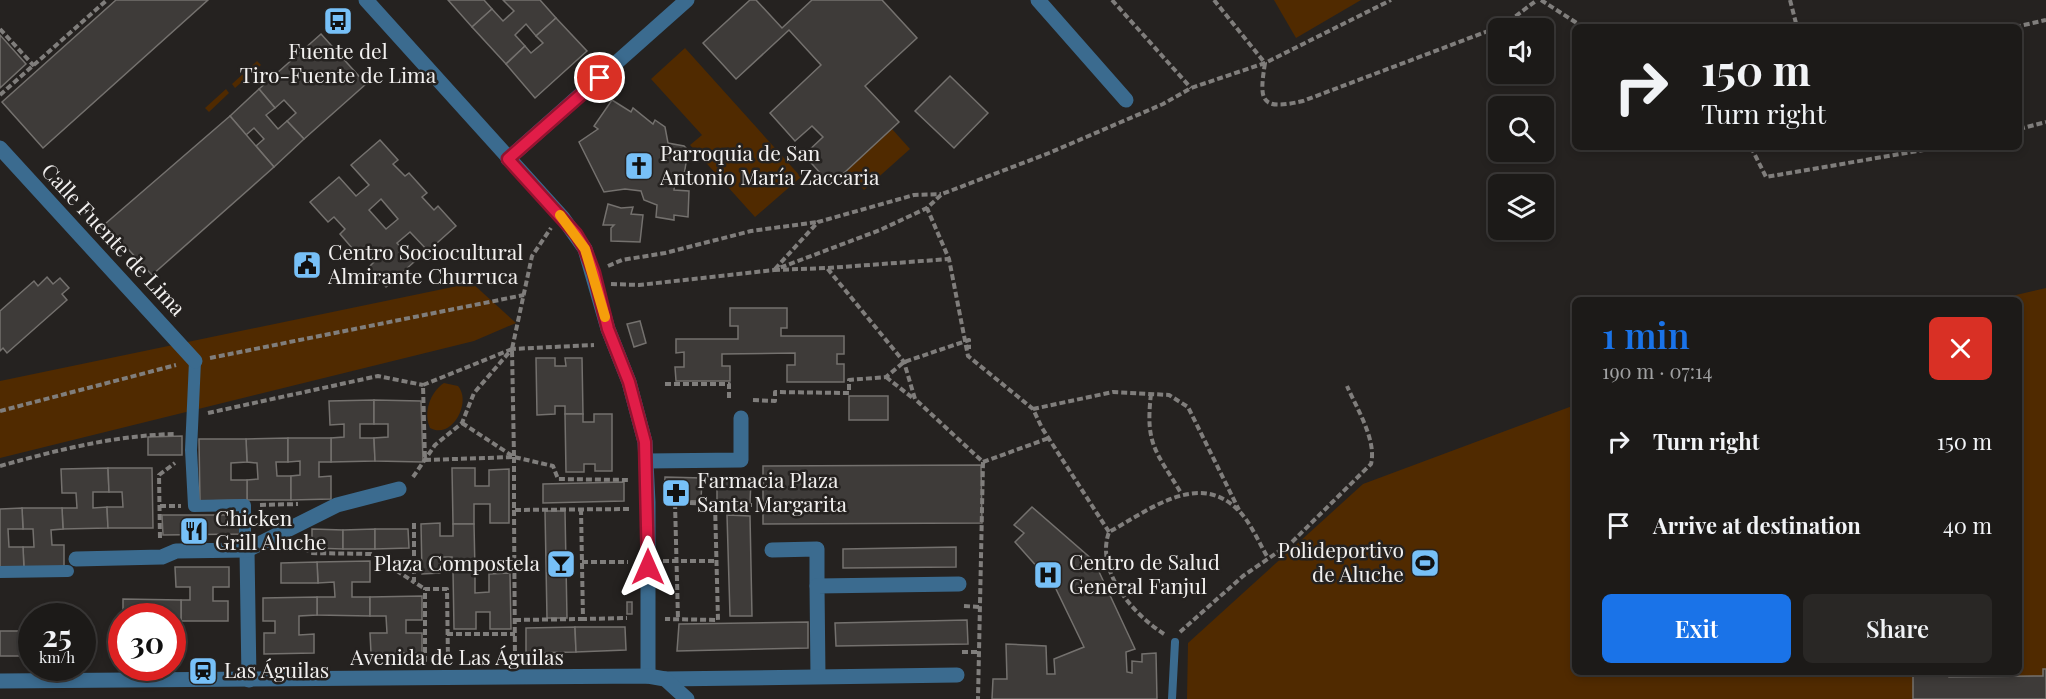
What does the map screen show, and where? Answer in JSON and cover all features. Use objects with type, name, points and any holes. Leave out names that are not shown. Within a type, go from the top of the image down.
[{"type":"street","points":[[366,0],[576,234],[585,249],[608,329],[629,382],[645,442],[648,676]]},
{"type":"street","points":[[508,159],[687,0]]},
{"type":"street","points":[[1038,0],[1126,100]]},
{"type":"street","name":"Calle Fuente de Lima","points":[[0,148],[195,361]]},
{"type":"street","points":[[195,361],[191,450],[194,506],[245,505],[249,680]]},
{"type":"street","points":[[646,461],[741,460],[741,418]]},
{"type":"street","points":[[0,572],[162,557],[176,551],[246,542],[337,505],[399,489]]},
{"type":"street","points":[[772,550],[817,549],[818,676]]},
{"type":"street","points":[[817,586],[959,584]]},
{"type":"street","name":"Avenida de Las Águilas","points":[[0,681],[648,676],[664,679],[957,675]]},
{"type":"street","points":[[664,679],[687,699]]},
{"type":"lane","points":[[1172,699],[1175,642]]},
{"type":"path","points":[[0,94],[107,0]]},
{"type":"path","points":[[1112,0],[1191,88]]},
{"type":"path","points":[[1214,0],[1265,63],[1261,92],[1263,98],[1270,103],[1284,105],[1303,101],[1504,25],[1539,0],[1578,24]]},
{"type":"path","points":[[595,278],[622,260],[665,253],[751,231],[818,222],[914,195],[942,194],[1080,140],[1163,104],[1191,88],[1265,63],[1391,0]]},
{"type":"path","points":[[1790,0],[1796,24]]},
{"type":"path","points":[[2022,25],[2046,20]]},
{"type":"path","points":[[0,29],[34,66]]},
{"type":"path","points":[[2022,128],[2046,122]]},
{"type":"path","points":[[1752,150],[1766,177],[1924,150]]},
{"type":"path","points":[[774,270],[880,230],[927,208],[942,194]]},
{"type":"path","points":[[927,208],[948,259],[968,356],[1033,409],[1109,532]]},
{"type":"path","points":[[774,270],[818,222]]},
{"type":"path","points":[[516,666],[513,349],[532,256],[553,225]]},
{"type":"path","points":[[595,278],[639,285],[774,270],[948,259]]},
{"type":"path","points":[[827,268],[904,362],[915,399]]},
{"type":"path","points":[[0,411],[195,361],[524,296]]},
{"type":"path","points":[[753,400],[776,401],[775,392],[849,393],[849,380],[886,377],[904,362],[969,340],[968,356]]},
{"type":"path","points":[[192,417],[378,376],[423,385],[513,349],[594,345]]},
{"type":"path","points":[[413,477],[435,445],[462,423],[474,393],[513,349]]},
{"type":"path","points":[[886,377],[915,399],[983,462],[978,699]]},
{"type":"path","points":[[665,384],[729,384],[729,400]]},
{"type":"path","points":[[423,385],[425,460]]},
{"type":"path","points":[[1239,511],[1222,498],[1200,491],[1181,494],[1109,532],[1104,546],[1106,561],[1121,591],[1145,622],[1175,642],[1178,634],[1186,626],[1243,576],[1291,543],[1371,464],[1373,456],[1370,442],[1347,386]]},
{"type":"path","points":[[1033,409],[1113,393],[1169,395],[1188,406],[1239,511],[1268,558]]},
{"type":"path","points":[[1152,394],[1148,422],[1151,444],[1181,494]]},
{"type":"path","points":[[462,423],[513,457]]},
{"type":"path","points":[[0,466],[61,449],[149,435],[192,434]]},
{"type":"path","points":[[983,462],[1049,438]]},
{"type":"path","points":[[160,538],[159,476],[191,450]]},
{"type":"path","points":[[425,460],[513,457],[547,463],[556,470],[558,478],[630,480]]},
{"type":"path","points":[[514,510],[630,509],[630,502]]},
{"type":"path","points":[[660,502],[752,505]]},
{"type":"path","points":[[675,503],[678,619]]},
{"type":"path","points":[[245,505],[309,504]]},
{"type":"path","points":[[660,620],[718,620],[715,504]]},
{"type":"path","points":[[582,509],[583,619]]},
{"type":"path","points":[[414,523],[414,582]]},
{"type":"path","points":[[302,535],[309,553],[371,554],[425,589],[447,589],[448,666]]},
{"type":"path","points":[[660,561],[717,561]]},
{"type":"path","points":[[582,562],[628,562]]},
{"type":"path","points":[[425,589],[425,666]]},
{"type":"path","points":[[964,606],[980,607]]},
{"type":"path","points":[[515,620],[627,618]]},
{"type":"path","points":[[447,634],[515,634]]},
{"type":"path","points":[[962,652],[979,652]]},
{"type":"shaded area","points":[[1274,0],[1361,0],[1296,38]]},
{"type":"shaded area","points":[[685,48],[801,177],[755,217],[690,145],[702,135],[651,79]]},
{"type":"shaded area","points":[[257,61],[261,65],[235,88],[232,84]]},
{"type":"shaded area","points":[[226,89],[229,93],[209,112],[205,108]]},
{"type":"shaded area","points":[[892,129],[910,149],[864,190],[846,170]]},
{"type":"shaded area","points":[[472,283],[516,323],[474,341],[0,458],[0,381]]},
{"type":"shaded area","name":"Polideportivo de Aluche","points":[[2046,288],[2046,699],[1187,699],[1188,643],[1363,484],[1572,406],[1572,675],[2022,675],[2022,297],[2008,297]]},
{"type":"shaded area","points":[[444,383],[458,386],[463,401],[457,418],[452,424],[446,429],[438,430],[430,428],[427,416],[432,397]]},
{"type":"building","points":[[116,0],[208,0],[43,148],[2,102]]},
{"type":"building","points":[[448,0],[484,0],[492,9],[472,27]]},
{"type":"building","points":[[503,0],[540,0],[556,18],[536,36],[526,24],[515,35],[525,46],[506,64],[472,27],[492,9],[503,21],[514,11]]},
{"type":"building","points":[[750,0],[756,0],[782,28],[812,0],[882,0],[917,38],[865,86],[899,122],[831,185],[804,155],[823,137],[812,126],[795,141],[770,113],[821,65],[789,30],[736,79],[703,43]]},
{"type":"building","points":[[556,18],[587,51],[535,98],[506,64],[525,46],[531,53],[543,43],[536,36]]},
{"type":"building","points":[[321,34],[366,84],[304,139],[287,121],[296,113],[284,100],[275,108],[259,89]]},
{"type":"building","points":[[0,35],[26,64],[0,88]]},
{"type":"building","points":[[950,76],[988,113],[954,148],[915,111]]},
{"type":"building","points":[[259,89],[275,108],[266,115],[278,129],[287,121],[304,139],[274,167],[256,146],[264,139],[254,128],[246,135],[230,116]]},
{"type":"building","name":"Parroquia de San Antonio María Zaccaria","points":[[612,100],[631,112],[633,108],[653,124],[655,120],[665,127],[668,143],[684,146],[688,150],[683,182],[675,181],[674,190],[689,191],[688,217],[674,215],[674,220],[656,217],[657,205],[644,200],[641,191],[625,189],[604,192],[579,142],[598,129],[594,126]]},
{"type":"building","points":[[230,116],[274,167],[152,275],[105,224]]},
{"type":"building","points":[[380,140],[398,160],[393,164],[405,176],[409,173],[427,193],[422,197],[434,210],[438,206],[456,226],[428,251],[410,232],[397,243],[414,262],[386,287],[368,268],[374,262],[363,250],[358,255],[340,234],[345,229],[334,217],[328,222],[310,202],[339,177],[356,196],[369,185],[351,165]],"holes":[[[381,199],[398,219],[386,229],[369,210]]]},
{"type":"building","points":[[608,204],[621,208],[633,207],[631,214],[643,215],[640,242],[611,241],[611,228],[614,225],[603,225]]},
{"type":"building","points":[[47,277],[53,284],[60,278],[69,288],[62,294],[67,300],[7,353],[3,348],[0,351],[0,311],[34,281],[38,286]]},
{"type":"building","points":[[730,308],[787,308],[787,328],[781,328],[781,336],[844,336],[844,354],[837,354],[837,364],[844,364],[844,382],[787,382],[787,365],[795,365],[795,353],[722,354],[722,366],[730,366],[730,381],[676,381],[675,367],[684,367],[684,352],[676,353],[676,339],[738,339],[738,326],[730,326]]},
{"type":"building","points":[[640,321],[646,343],[634,347],[627,324]]},
{"type":"building","points":[[536,358],[555,358],[555,366],[566,366],[565,358],[582,358],[583,414],[565,414],[565,406],[555,406],[555,414],[537,415]]},
{"type":"building","points":[[849,396],[888,396],[888,420],[849,420]]},
{"type":"building","points":[[374,400],[374,424],[360,424],[360,438],[374,438],[375,461],[331,462],[331,438],[344,437],[344,424],[330,425],[329,401]]},
{"type":"building","points":[[374,400],[421,401],[423,462],[375,461],[374,438],[388,437],[388,424],[374,424]]},
{"type":"building","points":[[565,414],[583,414],[583,422],[594,422],[594,414],[612,414],[612,471],[595,471],[595,464],[584,464],[584,472],[566,472]]},
{"type":"building","points":[[182,436],[182,455],[148,455],[148,437]]},
{"type":"building","points":[[288,438],[288,462],[276,462],[277,476],[291,476],[291,500],[247,500],[247,480],[258,479],[257,463],[247,462],[246,439]]},
{"type":"building","points":[[288,438],[331,438],[331,462],[319,462],[319,477],[331,476],[331,499],[291,500],[291,476],[300,475],[300,461],[288,462]]},
{"type":"building","points":[[199,439],[246,439],[247,462],[231,463],[231,480],[247,480],[247,500],[200,501]]},
{"type":"building","points":[[981,465],[982,523],[763,524],[763,466]]},
{"type":"building","points":[[108,468],[109,492],[93,492],[93,508],[107,507],[108,528],[63,529],[62,508],[77,508],[76,493],[62,493],[61,469]]},
{"type":"building","points":[[108,468],[152,468],[153,528],[108,528],[107,507],[123,507],[122,492],[109,492]]},
{"type":"building","points":[[452,468],[475,468],[475,486],[489,486],[489,470],[509,469],[509,523],[490,523],[490,504],[474,504],[474,524],[453,524]]},
{"type":"building","points":[[665,477],[702,478],[701,501],[664,500]]},
{"type":"building","points":[[717,479],[751,480],[750,503],[717,502]]},
{"type":"building","points":[[624,482],[624,501],[543,503],[543,484]]},
{"type":"building","points":[[1032,507],[1094,561],[1135,649],[1126,652],[1127,672],[1132,673],[1132,661],[1142,662],[1142,654],[1156,653],[1157,699],[992,699],[993,679],[1007,679],[1006,644],[1046,646],[1047,674],[1055,674],[1054,659],[1084,647],[1055,587],[1015,542],[1024,533],[1014,525]]},
{"type":"building","points":[[22,508],[62,508],[63,529],[51,530],[52,545],[64,545],[64,568],[24,569],[23,547],[34,547],[33,529],[23,529]]},
{"type":"building","points":[[22,508],[23,529],[8,529],[9,547],[23,547],[24,569],[0,569],[0,509]]},
{"type":"building","points":[[545,511],[565,511],[567,618],[547,618]]},
{"type":"building","points":[[162,515],[242,515],[242,534],[163,535]]},
{"type":"building","points":[[727,515],[750,516],[752,616],[730,616]]},
{"type":"building","points":[[440,523],[440,536],[453,536],[453,524],[474,524],[475,571],[453,571],[452,557],[440,557],[440,573],[422,574],[421,524]]},
{"type":"building","points":[[312,529],[343,530],[343,549],[312,548]]},
{"type":"building","points":[[375,529],[375,549],[343,549],[343,530]]},
{"type":"building","points":[[375,529],[408,529],[409,548],[375,549]]},
{"type":"building","points":[[956,547],[956,567],[843,568],[843,549]]},
{"type":"building","points":[[370,561],[370,582],[352,582],[352,597],[370,597],[370,616],[317,615],[317,597],[335,597],[334,582],[318,583],[317,562]]},
{"type":"building","points":[[317,562],[318,583],[281,583],[281,563]]},
{"type":"building","points":[[175,567],[229,567],[229,587],[213,587],[213,601],[228,601],[228,621],[186,621],[186,603],[181,603],[181,600],[190,600],[190,587],[176,587]]},
{"type":"building","points":[[453,571],[475,571],[475,593],[489,592],[489,574],[510,573],[511,629],[490,629],[490,612],[476,612],[476,629],[454,629]]},
{"type":"building","points":[[422,596],[422,620],[406,620],[406,633],[422,633],[422,653],[371,653],[370,633],[387,633],[386,616],[370,616],[370,597]]},
{"type":"building","points":[[317,597],[317,615],[299,616],[299,635],[314,634],[314,653],[264,654],[264,633],[275,633],[275,621],[263,621],[263,598]]},
{"type":"building","points":[[123,599],[181,600],[181,603],[123,603]]},
{"type":"building","points":[[627,602],[632,602],[632,614],[627,614]]},
{"type":"building","points":[[967,620],[968,644],[836,646],[835,623]]},
{"type":"building","points":[[808,622],[808,648],[677,651],[679,624]]},
{"type":"building","points":[[575,627],[576,652],[526,653],[526,628]]},
{"type":"building","points":[[575,627],[625,627],[626,650],[576,652]]},
{"type":"building","points":[[0,631],[18,631],[18,656],[0,656]]},
{"type":"building","points":[[2043,669],[2046,669],[2046,699],[1913,699],[1913,675],[2043,676]]},
{"type":"slow traffic","points":[[560,215],[585,249],[594,273],[605,317]]},
{"type":"place","name":"Fuente del Tiro-Fuente de Lima","points":[[338,21]]},
{"type":"place","name":"Parroquia de San Antonio María Zaccaria","points":[[639,166]]},
{"type":"place","name":"Centro Sociocultural Almirante Churruca","points":[[307,265]]},
{"type":"place","name":"Farmacia Plaza Santa Margarita","points":[[676,493]]},
{"type":"place","name":"Chicken Grill Aluche","points":[[194,531]]},
{"type":"place","name":"Polideportivo de Aluche","points":[[1425,563]]},
{"type":"place","name":"Plaza Compostela","points":[[561,564]]},
{"type":"place","name":"Centro de Salud General Fanjul","points":[[1048,575]]},
{"type":"place","name":"Las Águilas","points":[[203,671]]},
{"type":"route","points":[[600,78],[508,159],[576,234],[585,249],[594,273],[608,329],[629,382],[645,442],[648,567]]}]
